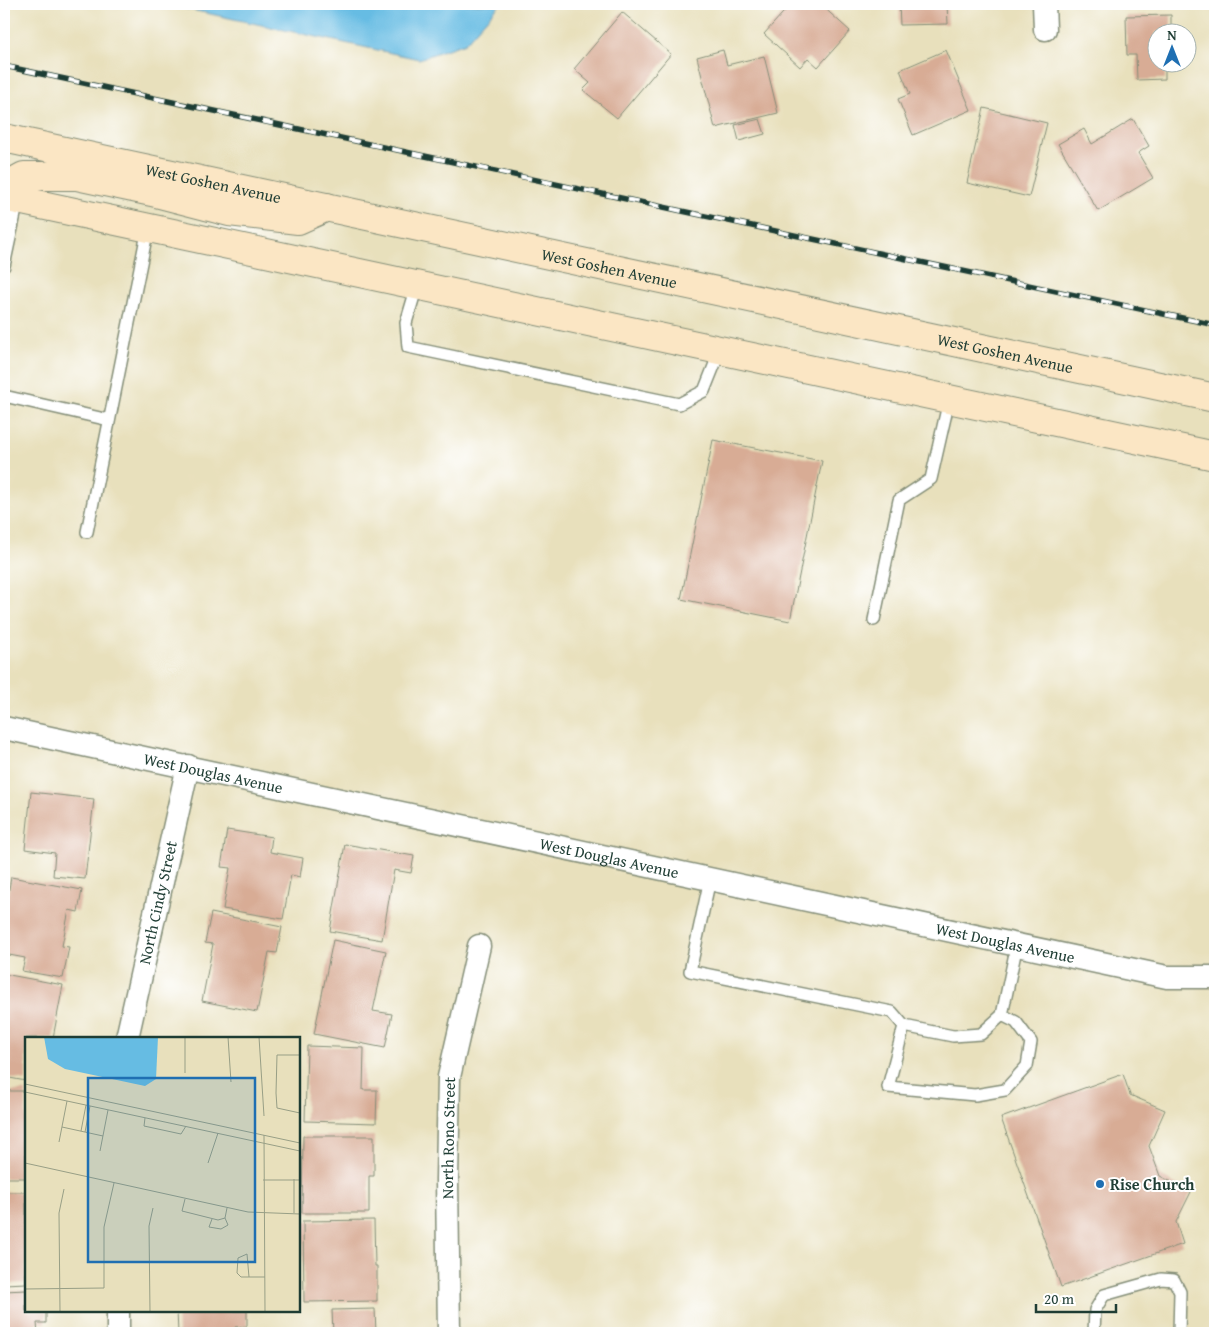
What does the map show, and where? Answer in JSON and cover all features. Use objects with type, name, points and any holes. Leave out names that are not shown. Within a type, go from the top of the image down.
[{"type":"main road","name":"West Goshen Avenue","points":[[4,138],[1215,398]]},
{"type":"main road","points":[[327,207],[298,220],[229,212],[152,192],[77,176],[24,176],[8,195],[148,228],[1215,456]]},
{"type":"street","points":[[1044,4],[1044,29]]},
{"type":"street","name":"West Douglas Avenue","points":[[4,728],[1017,944],[1167,978],[1215,978]]},
{"type":"street","name":"North Cindy Street","points":[[127,1037],[188,766]]},
{"type":"street","name":"North Rono Street","points":[[449,1333],[447,1179],[450,1077],[479,946]]},
{"type":"street","points":[[118,1312],[118,1333]]},
{"type":"lane","points":[[4,266],[8,195]]},
{"type":"lane","points":[[87,532],[148,228]]},
{"type":"lane","points":[[417,286],[406,323],[408,346],[418,349],[679,404],[704,391],[720,351]]},
{"type":"lane","points":[[4,396],[110,420]]},
{"type":"lane","points":[[874,620],[899,500],[931,479],[950,400]]},
{"type":"lane","points":[[710,879],[690,971],[892,1012],[904,1026],[953,1036],[981,1034],[1002,1015],[1017,944]]},
{"type":"lane","points":[[904,1026],[888,1086],[975,1095],[1005,1090],[1027,1066],[1030,1042],[1016,1022],[1002,1015]]},
{"type":"lane","points":[[1094,1333],[1095,1310],[1104,1295],[1160,1279],[1174,1280],[1180,1292],[1179,1333]]},
{"type":"water","points":[[164,4],[500,4],[465,43],[419,59]]},
{"type":"building","points":[[791,4],[820,4],[850,31],[818,67],[808,58],[800,67],[764,34]]},
{"type":"building","points":[[899,4],[947,4],[948,24],[900,25]]},
{"type":"building","points":[[622,12],[671,54],[617,118],[583,90],[590,83],[574,69]]},
{"type":"building","points":[[1171,15],[1171,22],[1146,22],[1146,72],[1165,72],[1165,79],[1137,80],[1136,55],[1127,55],[1126,16]]},
{"type":"building","points":[[723,50],[727,65],[764,56],[778,113],[715,128],[697,57]]},
{"type":"building","points":[[946,50],[971,110],[913,135],[898,99],[910,94],[900,70]]},
{"type":"building","points":[[984,108],[1047,123],[1029,197],[967,183]]},
{"type":"building","points":[[760,119],[765,134],[739,141],[735,125]]},
{"type":"building","points":[[1133,119],[1149,146],[1138,153],[1153,178],[1098,211],[1058,144],[1084,129],[1092,144]]},
{"type":"building","points":[[713,440],[822,461],[790,621],[681,599]]},
{"type":"building","points":[[31,792],[94,799],[85,879],[53,876],[55,853],[25,849]]},
{"type":"building","points":[[227,830],[272,837],[270,852],[303,858],[300,877],[291,875],[283,919],[223,909],[230,868],[221,867]]},
{"type":"building","points":[[345,844],[414,856],[411,873],[394,870],[382,940],[330,931]]},
{"type":"building","points":[[11,877],[82,890],[78,912],[69,910],[62,946],[69,947],[63,978],[22,971],[25,958],[4,954],[4,919]]},
{"type":"building","points":[[211,913],[282,927],[277,953],[269,952],[257,1012],[202,1001],[213,944],[205,943]]},
{"type":"building","points":[[333,940],[386,951],[373,1011],[392,1014],[385,1048],[314,1034]]},
{"type":"building","points":[[4,974],[63,985],[53,1037],[25,1037],[25,1081],[4,1077]]},
{"type":"building","points":[[307,1046],[364,1048],[363,1090],[377,1090],[376,1123],[305,1121]]},
{"type":"building","name":"Rise Church","points":[[1123,1074],[1130,1095],[1165,1110],[1149,1146],[1160,1176],[1191,1192],[1176,1222],[1183,1244],[1061,1287],[1001,1118]]},
{"type":"building","points":[[4,1091],[25,1091],[25,1178],[4,1178]]},
{"type":"building","points":[[303,1136],[374,1136],[374,1176],[369,1176],[369,1213],[302,1213]]},
{"type":"building","points":[[4,1192],[25,1192],[25,1283],[4,1284]]},
{"type":"building","points":[[374,1220],[377,1301],[304,1302],[303,1221]]},
{"type":"building","points":[[25,1290],[25,1312],[46,1312],[46,1323],[37,1323],[38,1333],[4,1333],[4,1291]]},
{"type":"building","points":[[375,1309],[376,1333],[333,1333],[332,1310]]},
{"type":"building","points":[[177,1312],[247,1312],[247,1326],[235,1327],[235,1333],[178,1333]]},
{"type":"railway","points":[[4,66],[1215,325]]},
{"type":"place","name":"Rise Church","points":[[1100,1184]]}]
